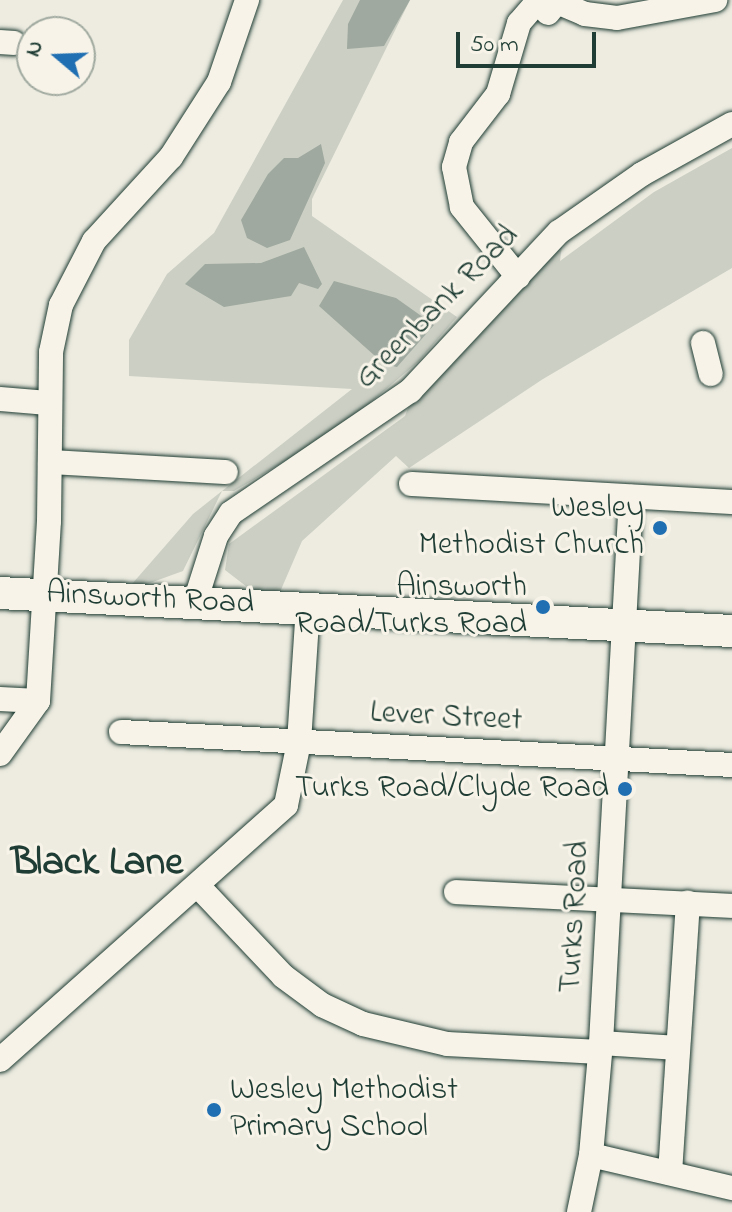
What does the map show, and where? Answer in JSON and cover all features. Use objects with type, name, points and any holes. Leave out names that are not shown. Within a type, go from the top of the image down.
[{"type":"main road","name":"Ainsworth Road","points":[[0,593],[732,631]]},
{"type":"street","points":[[0,754],[38,701],[50,462],[48,403],[55,326],[80,261],[111,218],[171,157],[219,82],[247,0]]},
{"type":"street","points":[[518,277],[462,207],[454,167],[468,131],[498,94],[519,23],[557,2],[585,14],[617,18],[715,0]]},
{"type":"street","name":"Greenbank Road","points":[[195,602],[216,536],[231,513],[410,391],[559,232],[642,174],[732,124]]},
{"type":"street","points":[[0,399],[48,403]]},
{"type":"street","points":[[50,462],[226,472]]},
{"type":"street","points":[[411,484],[732,502]]},
{"type":"street","name":"Turks Road","points":[[579,1212],[591,1155],[600,1047],[631,497]]},
{"type":"street","points":[[0,1060],[286,805],[299,742],[308,607]]},
{"type":"street","points":[[0,699],[38,701]]},
{"type":"street","name":"Lever Street","points":[[121,732],[157,744],[299,742],[732,765]]},
{"type":"street","points":[[198,886],[300,990],[363,1024],[447,1044],[678,1048]]},
{"type":"street","points":[[456,892],[732,906]]},
{"type":"street","points":[[670,1173],[688,903]]},
{"type":"street","points":[[591,1155],[732,1188]]},
{"type":"shaded area","points":[[343,0],[410,0],[312,199],[312,216],[457,317],[419,361],[337,431],[234,491],[222,491],[352,389],[129,376],[129,340],[167,274],[214,233]]},
{"type":"shaded area","points":[[360,0],[410,0],[384,46],[347,49],[348,24]]},
{"type":"shaded area","points":[[321,144],[325,163],[290,240],[267,248],[247,238],[241,220],[268,174],[284,158],[298,158]]},
{"type":"shaded area","points":[[732,148],[732,268],[543,379],[409,468],[396,456],[302,541],[280,592],[251,590],[225,570],[229,544],[405,416],[411,400],[562,245],[560,261],[654,192]]},
{"type":"shaded area","points":[[304,247],[322,284],[318,289],[299,283],[291,296],[224,307],[185,284],[205,264],[261,263]]},
{"type":"shaded area","points":[[334,281],[396,298],[434,325],[397,367],[384,364],[319,306]]},
{"type":"shaded area","points":[[222,491],[183,571],[125,592],[193,514]]},
{"type":"place","name":"Wesley Methodist Church","points":[[660,528]]},
{"type":"place","name":"Ainsworth Road/Turks Road","points":[[543,607]]},
{"type":"place","name":"Turks Road/Clyde Road","points":[[625,789]]},
{"type":"place","name":"Wesley Methodist Primary School","points":[[214,1110]]},
{"type":"district","name":"Black Lane","points":[[97,864]]}]
